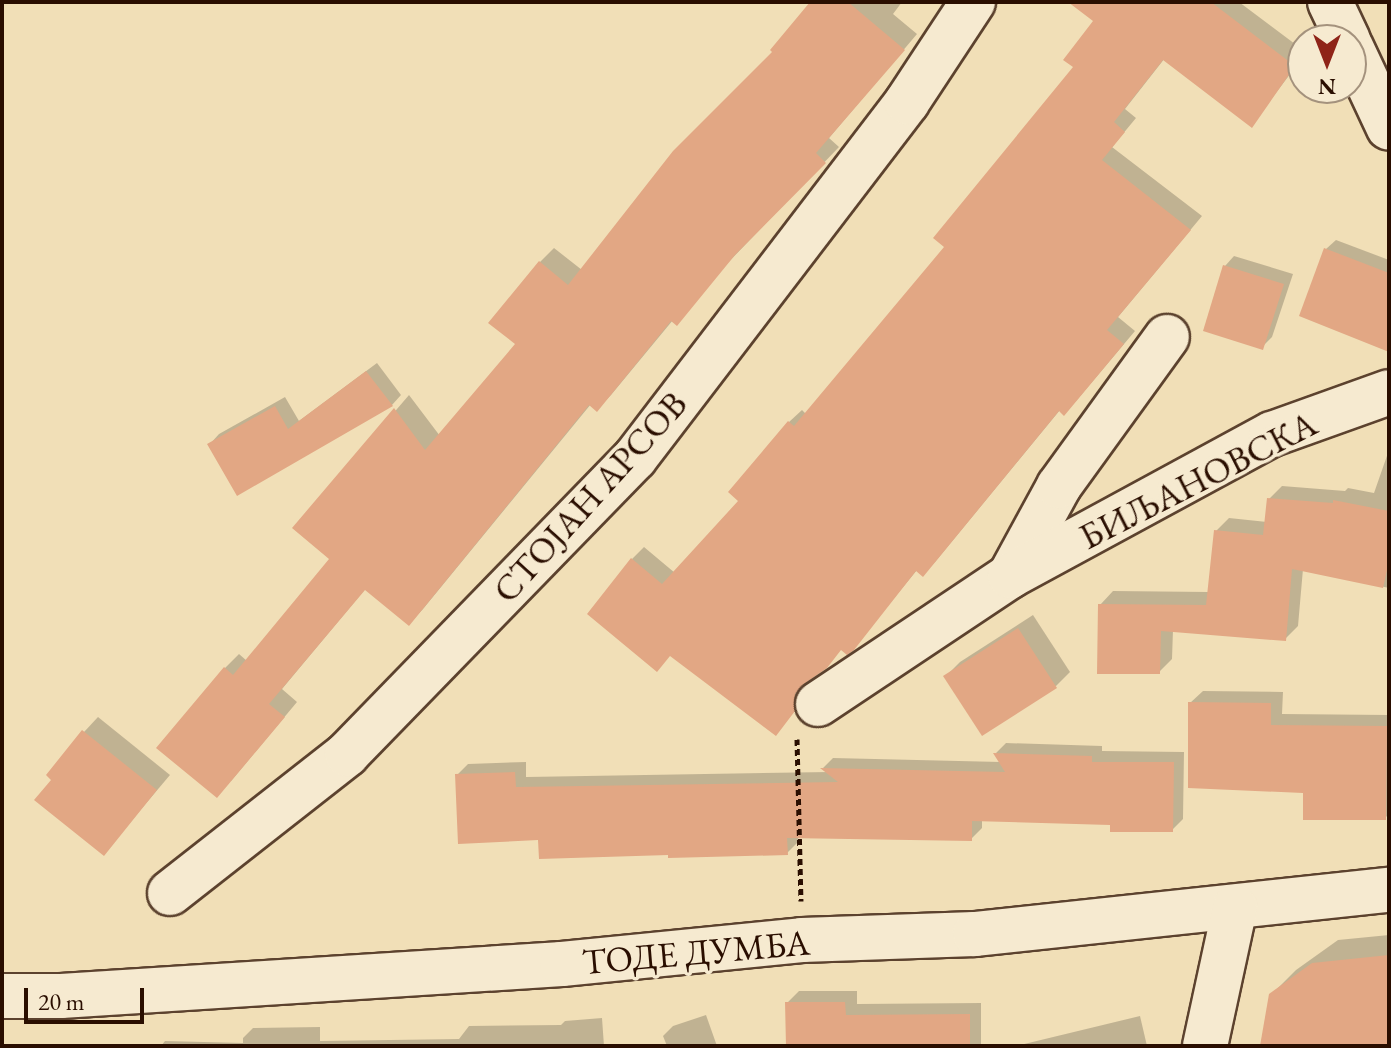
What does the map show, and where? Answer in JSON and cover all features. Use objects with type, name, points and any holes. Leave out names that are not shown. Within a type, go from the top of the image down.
[{"type":"street","name":"СТОЈАН АРСОВ","points":[[170,893],[347,754],[635,458],[907,102],[973,2]]},
{"type":"street","points":[[1330,2],[1340,24]]},
{"type":"street","points":[[1367,81],[1389,128]]},
{"type":"street","name":"БИЉАНОВСКА","points":[[1010,576],[1059,486],[1167,337]]},
{"type":"street","name":"БИЉАНОВСКА","points":[[818,704],[1010,576],[1272,434],[1389,392]]},
{"type":"street","name":"ТОДЕ ДУМБА","points":[[2,996],[61,996],[562,964],[802,940],[975,934],[1389,890]]},
{"type":"street","points":[[1205,1046],[1235,907]]},
{"type":"path","points":[[802,940],[797,740],[818,704]]},
{"type":"building","points":[[810,2],[848,2],[905,50],[816,153],[826,163],[735,255],[677,326],[671,321],[597,412],[589,405],[409,626],[365,590],[269,704],[285,717],[217,798],[156,748],[224,667],[233,675],[329,559],[292,528],[394,408],[425,450],[515,344],[488,323],[539,261],[568,285],[673,151],[772,52],[770,50]]},
{"type":"building","points":[[1068,2],[1211,2],[1287,60],[1287,78],[1252,128],[1163,60],[1114,122],[1125,132],[1102,160],[1191,230],[1107,330],[1124,344],[1064,416],[1059,411],[923,577],[916,571],[854,650],[847,655],[841,650],[827,668],[795,694],[795,711],[776,736],[670,656],[657,672],[587,614],[631,558],[662,584],[738,501],[728,492],[788,421],[794,426],[944,247],[933,238],[1073,67],[1063,60],[1093,21]]},
{"type":"building","points":[[1324,248],[1389,273],[1389,352],[1299,316]]},
{"type":"building","points":[[1223,265],[1284,284],[1263,350],[1203,331]]},
{"type":"building","points":[[366,371],[393,406],[237,496],[207,444],[275,406],[288,429]]},
{"type":"building","points":[[1267,498],[1333,503],[1333,500],[1389,511],[1389,561],[1383,588],[1292,569],[1286,641],[1161,631],[1160,674],[1097,674],[1098,604],[1206,605],[1214,530],[1263,535]]},
{"type":"building","points":[[1018,628],[1057,688],[982,736],[943,676]]},
{"type":"building","points":[[1188,702],[1271,703],[1271,725],[1387,726],[1386,820],[1303,820],[1303,793],[1188,788]]},
{"type":"building","points":[[82,730],[157,790],[104,856],[34,800],[51,780],[46,775]]},
{"type":"building","points":[[993,753],[1092,756],[1092,762],[1174,762],[1173,832],[1110,832],[1110,825],[972,821],[972,841],[787,838],[788,855],[668,858],[668,855],[539,859],[538,840],[458,844],[455,774],[515,772],[516,787],[838,782],[820,768],[1005,772]]},
{"type":"building","points":[[1389,955],[1389,1046],[1260,1046],[1269,994],[1312,963]]},
{"type":"building","points":[[785,1002],[845,1002],[846,1015],[970,1014],[970,1046],[786,1046]]}]
